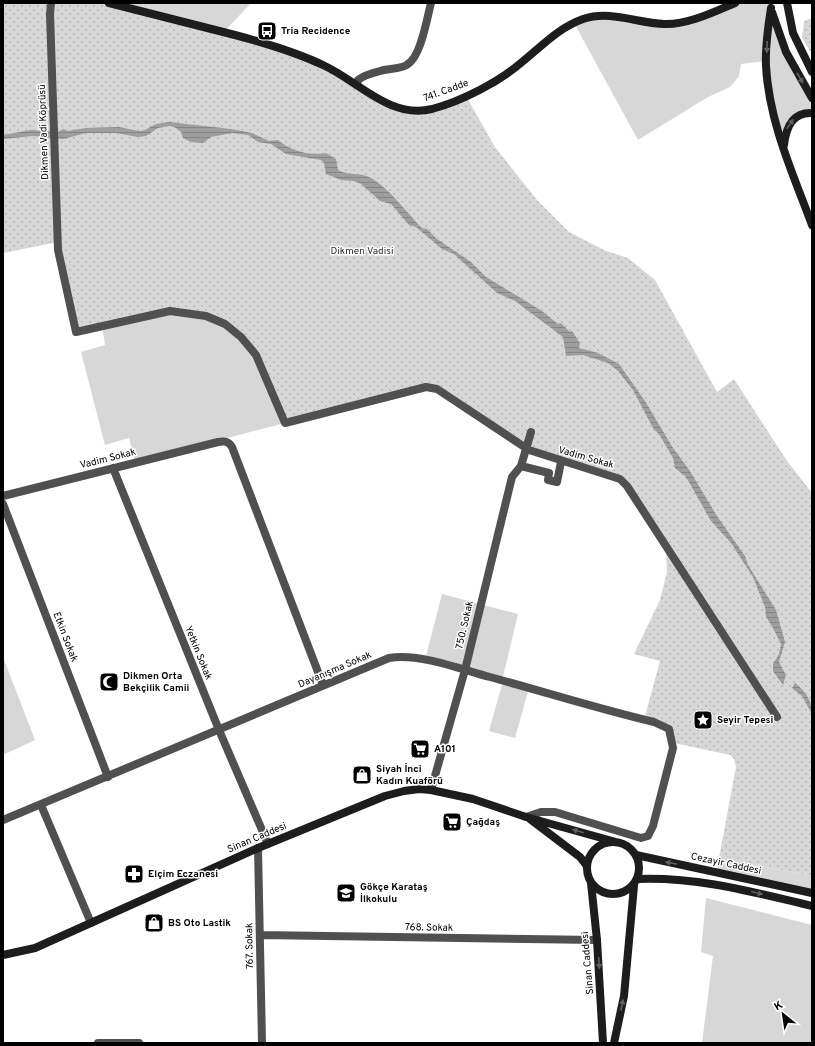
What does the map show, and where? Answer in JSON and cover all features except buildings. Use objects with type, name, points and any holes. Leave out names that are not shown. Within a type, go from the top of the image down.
[{"type":"main road","name":"741. Cadde","points":[[109,3],[260,42],[312,60],[339,73],[394,106],[411,110],[433,109],[466,96],[506,74],[556,33],[585,19],[617,16],[666,24],[695,19],[735,3]]},
{"type":"main road","name":"741. Cadde","points":[[712,11],[723,3]]},
{"type":"main road","points":[[787,3],[793,33],[812,72]]},
{"type":"main road","points":[[770,6],[786,52],[812,98]]},
{"type":"main road","points":[[770,6],[766,66],[775,123],[812,225]]},
{"type":"main road","points":[[783,148],[785,132],[790,122],[797,116],[806,112],[812,113]]},
{"type":"main road","name":"Sinan Caddesi","points":[[3,955],[35,948],[258,848],[385,796],[404,791],[419,789],[430,790],[473,799],[526,817],[616,842]]},
{"type":"main road","name":"Sinan Caddesi","points":[[526,817],[580,857],[587,866]]},
{"type":"main road","points":[[614,1043],[624,996],[639,862],[636,854],[627,846],[616,842],[607,842],[593,851],[587,866],[590,882],[599,891],[611,895],[620,894],[636,882]]},
{"type":"main road","name":"Cezayir Caddesi","points":[[636,854],[669,863],[723,873],[812,893]]},
{"type":"main road","name":"Cezayir Caddesi","points":[[636,882],[667,878],[719,884],[812,906]]},
{"type":"main road","name":"Sinan Caddesi","points":[[590,882],[597,940],[603,1043]]},
{"type":"street","name":"Dikmen Vadi Köprüsü","points":[[51,3],[50,14],[58,250],[76,332],[170,311],[212,318],[225,324],[241,337],[256,355],[285,423]]},
{"type":"street","points":[[357,85],[358,80],[364,76],[387,69],[402,67],[411,62],[417,53],[431,3]]},
{"type":"street","name":"Vadim Sokak","points":[[285,423],[426,387],[437,389],[448,394],[529,450],[561,462],[620,479],[627,486],[777,717]]},
{"type":"street","name":"750. Sokak","points":[[430,790],[465,670],[512,477],[521,466],[531,432]]},
{"type":"street","name":"Vadim Sokak","points":[[3,496],[218,442],[224,441],[229,443],[232,447],[323,685]]},
{"type":"street","points":[[521,466],[549,472],[548,480],[556,482],[561,462]]},
{"type":"street","name":"Yetkin Sokak","points":[[113,468],[219,730],[268,844]]},
{"type":"street","name":"Etkin Sokak","points":[[3,504],[108,777]]},
{"type":"street","name":"Dayanışma Sokak","points":[[3,820],[323,685],[389,658],[399,656],[412,657],[465,670],[654,722],[669,729],[673,748],[653,826],[648,836],[641,838],[551,811],[541,812],[526,817]]},
{"type":"street","points":[[41,805],[91,923]]},
{"type":"street","name":"767. Sokak","points":[[258,848],[262,1043]]},
{"type":"street","name":"768. Sokak","points":[[260,935],[597,940]]},
{"type":"street","points":[[98,1043],[139,1043]]},
{"type":"green space","name":"Dikmen Vadisi","points":[[3,3],[109,3],[306,57],[379,100],[422,110],[466,96],[495,147],[537,200],[569,232],[606,251],[628,258],[655,280],[717,392],[734,379],[787,461],[812,493],[812,876],[719,858],[736,767],[734,759],[730,755],[674,743],[669,729],[644,720],[660,661],[634,654],[660,600],[667,572],[666,549],[620,479],[547,458],[448,395],[426,387],[285,423],[256,355],[225,324],[170,311],[76,332],[58,242],[3,253]]},
{"type":"green space","points":[[109,3],[251,3],[224,32]]},
{"type":"green space","points":[[735,3],[770,3],[775,22],[812,98],[812,113],[797,116],[783,148],[766,61],[741,64],[739,76],[730,87],[708,97],[638,140],[574,23],[602,16],[666,24]]},
{"type":"green space","points":[[812,18],[812,54],[802,38],[804,21]]},
{"type":"green space","points":[[170,311],[225,324],[256,355],[285,423],[135,462],[129,438],[105,445],[81,352],[105,345],[102,326]]},
{"type":"green space","points":[[442,594],[518,614],[502,681],[425,660]]},
{"type":"green space","points":[[3,657],[35,740],[3,755]]},
{"type":"green space","points":[[503,681],[529,688],[515,738],[489,731]]},
{"type":"green space","points":[[719,858],[812,876],[812,893],[717,872]]},
{"type":"green space","points":[[706,898],[812,925],[812,1043],[702,1043],[713,956],[701,952]]},
{"type":"shaded area","points":[[169,122],[231,129],[252,133],[269,141],[278,140],[300,152],[313,154],[326,153],[336,159],[338,170],[346,173],[367,176],[377,182],[391,194],[422,228],[427,229],[437,239],[471,262],[486,277],[542,311],[558,324],[561,323],[570,332],[572,331],[580,343],[579,348],[598,353],[619,364],[645,401],[673,448],[690,471],[717,516],[745,556],[748,565],[776,610],[785,642],[779,662],[786,675],[783,685],[773,671],[773,664],[779,654],[781,644],[766,617],[765,607],[753,577],[731,543],[711,521],[686,477],[675,468],[673,458],[659,434],[653,428],[633,390],[618,371],[608,363],[583,355],[566,356],[563,337],[515,301],[497,293],[454,254],[442,249],[416,227],[409,225],[391,204],[380,201],[361,184],[354,181],[341,180],[326,174],[324,163],[321,160],[286,154],[271,144],[258,142],[248,135],[232,133],[211,137],[203,143],[191,142],[183,138],[181,132],[176,128],[170,126],[158,128],[146,136],[138,137],[116,133],[86,133],[63,139],[33,136],[3,139],[3,135],[31,130],[58,132],[63,129],[67,131],[86,128],[119,127],[139,131],[145,130],[156,124]]},
{"type":"shaded area","points":[[795,683],[807,696],[811,704],[812,714],[802,696],[792,688]]},
{"type":"place","name":"Tria Recidence","points":[[267,31]]},
{"type":"place","name":"Dikmen Orta Bekçilik Camii","points":[[109,682]]},
{"type":"place","name":"Seyir Tepesi","points":[[703,720]]},
{"type":"place","name":"A101","points":[[420,749]]},
{"type":"place","name":"Siyah İnci Kadın Kuaförü","points":[[362,775]]},
{"type":"place","name":"Çağdaş","points":[[452,822]]},
{"type":"place","name":"Elçim Eczanesi","points":[[134,874]]},
{"type":"place","name":"Gökçe Karataş İlkokulu","points":[[346,893]]},
{"type":"place","name":"BS Oto Lastik","points":[[154,923]]}]
